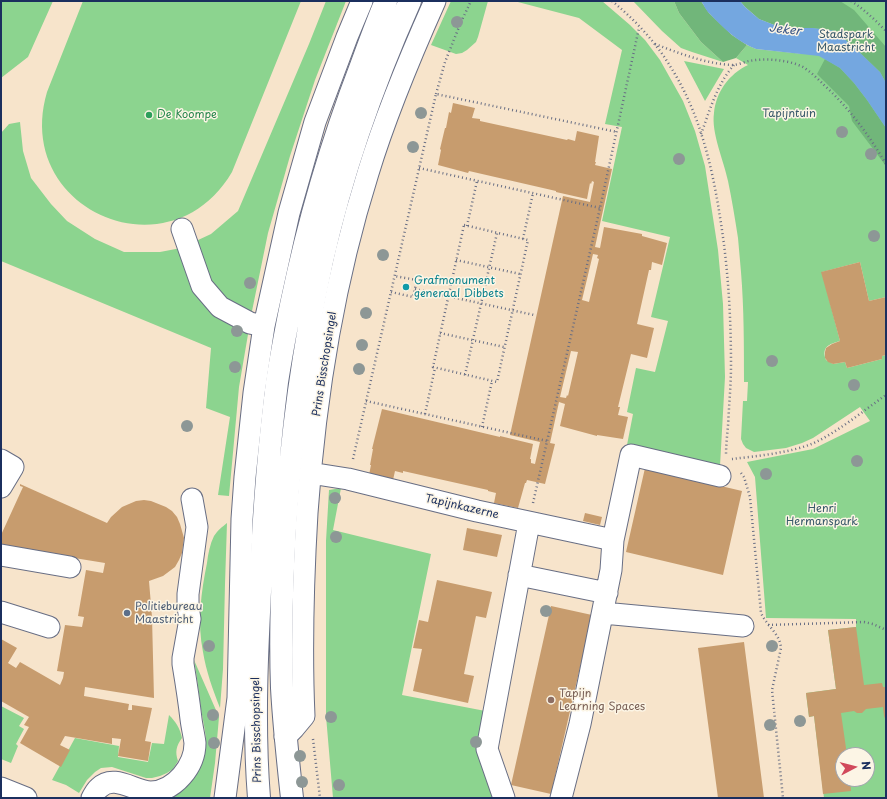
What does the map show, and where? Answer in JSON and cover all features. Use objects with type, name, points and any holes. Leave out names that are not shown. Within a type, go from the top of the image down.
[{"type":"main road","name":"Prins Bisschopsingel","points":[[259,798],[256,728],[257,661],[263,535],[270,444],[278,380],[286,331],[301,261],[322,176],[348,97],[386,1]]},
{"type":"main road","name":"Prins Bisschopsingel","points":[[292,798],[285,737],[282,686],[284,545],[289,471],[306,344],[323,259],[346,173],[379,77],[410,1]]},
{"type":"street","name":"Prins Bisschopsingel","points":[[225,798],[238,686],[244,476],[264,326],[289,213],[315,122],[362,1]]},
{"type":"street","name":"Prins Bisschopsingel","points":[[285,737],[304,716],[302,647],[303,594],[310,473],[318,401],[327,343],[341,272],[369,171],[382,133],[413,52],[435,1]]},
{"type":"street","points":[[182,229],[202,286],[220,307],[250,323],[264,326]]},
{"type":"street","points":[[561,798],[580,724],[605,603],[611,570],[613,540],[631,455],[729,469]]},
{"type":"street","points":[[1,460],[14,467],[1,487]]},
{"type":"street","name":"Tapijnkazerne","points":[[310,473],[348,478],[477,511],[613,540]]},
{"type":"street","points":[[92,798],[98,788],[112,782],[123,783],[150,792],[162,789],[171,785],[184,774],[192,758],[195,744],[183,664],[190,619],[188,594],[197,527],[192,499]]},
{"type":"street","points":[[504,798],[487,749],[529,523]]},
{"type":"street","points":[[1,555],[70,567]]},
{"type":"street","points":[[519,575],[605,603],[743,626]]},
{"type":"street","points":[[1,612],[49,626]]},
{"type":"street","name":"Prins Bisschopsingel","points":[[238,686],[257,661]]},
{"type":"street","points":[[1,788],[26,798]]},
{"type":"path","points":[[348,478],[436,94],[445,62],[471,1]]},
{"type":"path","points":[[612,1],[628,15],[655,44],[670,65],[687,97],[709,159],[714,182],[727,269],[731,365],[726,452],[729,469]]},
{"type":"path","points":[[852,1],[886,31]]},
{"type":"path","points":[[529,523],[617,132],[639,27]]},
{"type":"path","points":[[655,44],[689,56],[717,63],[734,65],[750,61],[770,60],[793,63],[802,67],[839,99],[871,139],[886,164]]},
{"type":"path","points":[[701,134],[722,81],[734,65]]},
{"type":"path","points":[[436,94],[617,132]]},
{"type":"path","points":[[419,168],[600,208]]},
{"type":"path","points":[[467,226],[477,180]]},
{"type":"path","points":[[523,239],[533,193]]},
{"type":"path","points":[[425,414],[435,368],[432,367],[464,225],[528,240],[497,382],[435,368]]},
{"type":"path","points":[[465,375],[497,233]]},
{"type":"path","points":[[456,260],[520,274]]},
{"type":"path","points":[[390,292],[413,297],[415,289],[417,280],[394,276]]},
{"type":"path","points":[[415,289],[534,315]]},
{"type":"path","points":[[440,333],[504,347]]},
{"type":"path","points":[[482,427],[492,381]]},
{"type":"path","points":[[729,469],[756,456],[786,451],[813,443],[837,430],[886,394]]},
{"type":"path","points":[[366,401],[547,441]]},
{"type":"path","points":[[729,469],[744,477],[750,497],[760,608],[763,618],[778,637],[782,648],[772,690],[783,798]]},
{"type":"path","points":[[768,625],[864,622],[886,630]]},
{"type":"path","points":[[313,738],[320,798]]},
{"type":"green space","points":[[1,1],[53,1],[28,57],[1,78]]},
{"type":"green space","name":"De Koompe","points":[[83,1],[301,1],[232,172],[205,204],[172,221],[137,224],[103,216],[74,197],[52,169],[42,134],[47,92]]},
{"type":"green space","points":[[326,1],[346,1],[315,80],[290,156],[268,233],[252,311],[239,387],[229,496],[218,495],[230,417],[206,408],[211,348],[1,261],[1,133],[9,124],[20,122],[23,151],[31,178],[51,204],[67,221],[95,239],[124,252],[160,252],[181,248],[211,234],[238,211]]},
{"type":"green space","points":[[451,1],[488,1],[476,42],[462,53],[456,54],[431,45]]},
{"type":"green space","points":[[514,1],[602,1],[645,40],[660,60],[683,101],[695,131],[705,166],[718,250],[723,304],[725,377],[720,466],[627,445],[633,414],[627,412],[636,368],[655,372],[668,321],[651,317],[670,237],[602,221],[622,127],[605,124],[622,50],[579,18]]},
{"type":"green space","points":[[633,1],[674,1],[679,13],[701,42],[723,62],[681,48]]},
{"type":"green space","points":[[674,1],[701,1],[709,13],[732,35],[747,45],[736,58],[723,62],[701,42],[679,13]]},
{"type":"green space","points":[[740,1],[886,1],[886,297],[869,301],[860,262],[822,272],[840,341],[832,343],[825,349],[826,360],[833,364],[845,362],[847,368],[882,359],[882,356],[886,355],[886,798],[824,798],[814,716],[809,717],[806,693],[836,689],[828,630],[856,627],[856,619],[766,618],[755,477],[747,462],[813,449],[870,421],[860,407],[813,438],[786,448],[754,452],[746,448],[741,439],[743,401],[747,401],[748,382],[744,382],[741,272],[738,238],[731,195],[714,129],[714,113],[717,98],[725,84],[735,73],[748,65],[736,58],[747,45],[756,49],[804,54],[782,28],[759,19]]},
{"type":"green space","points":[[740,1],[840,1],[854,10],[886,47],[886,83],[880,72],[835,31],[813,28],[782,28],[759,19]]},
{"type":"green space","points":[[825,59],[840,68],[854,83],[886,128],[886,166],[852,121],[849,106],[817,74]]},
{"type":"green space","points":[[684,61],[724,69],[705,101]]},
{"type":"green space","points":[[341,488],[333,530],[431,554],[402,695],[501,714],[496,761],[503,798],[333,798],[326,716],[326,541],[329,490]]},
{"type":"green space","points":[[227,523],[223,669],[220,708],[204,659],[200,630],[200,608],[210,546],[216,534]]},
{"type":"green space","points":[[194,660],[219,717],[210,798],[167,798],[182,790],[189,784],[203,761],[205,752],[206,735]]},
{"type":"green space","points":[[1,706],[24,718],[19,726],[24,729],[16,744],[18,746],[11,763],[1,759]]},
{"type":"green space","points":[[169,715],[177,725],[182,738],[177,749],[178,761],[173,769],[167,773],[152,778],[146,778],[112,767],[101,768],[87,780],[79,793],[66,785],[52,780],[75,738],[119,746],[118,757],[148,762],[152,743],[164,744]]},
{"type":"water","name":"Jeker","points":[[701,1],[740,1],[759,19],[782,28],[813,28],[835,31],[880,72],[886,83],[886,128],[854,83],[840,68],[819,56],[756,49],[743,43],[731,34],[707,11]]},
{"type":"building","points":[[453,103],[475,108],[472,118],[480,119],[480,121],[567,140],[575,141],[577,131],[599,136],[595,165],[612,169],[595,247],[600,248],[604,227],[642,234],[642,236],[667,243],[662,265],[652,262],[651,270],[649,270],[637,324],[654,328],[647,358],[631,354],[618,407],[620,407],[618,415],[628,417],[623,439],[597,436],[560,426],[565,404],[559,402],[550,443],[555,444],[545,484],[527,480],[518,508],[494,503],[496,493],[488,490],[403,471],[403,473],[395,471],[393,480],[369,475],[372,449],[382,409],[533,444],[530,459],[531,463],[535,464],[540,442],[510,435],[563,196],[590,202],[594,182],[592,181],[591,184],[590,183],[587,199],[438,165],[440,149],[449,112],[451,113]],"holes":[[[593,254],[598,255],[597,258],[599,259],[589,302],[582,300]],[[571,351],[578,352],[568,396],[567,395],[566,398],[560,397]]]},
{"type":"building","points":[[860,262],[869,301],[886,297],[886,355],[882,356],[882,359],[847,368],[845,362],[833,364],[828,362],[825,358],[826,348],[840,341],[821,272]]},
{"type":"building","points":[[645,468],[742,491],[723,575],[626,552]]},
{"type":"building","points":[[20,484],[107,523],[122,507],[136,501],[144,500],[166,507],[177,517],[184,538],[182,553],[179,560],[175,567],[163,576],[149,581],[152,617],[154,698],[85,687],[84,696],[129,704],[128,710],[132,710],[132,705],[152,708],[145,741],[151,742],[148,761],[118,756],[121,739],[112,738],[112,744],[65,736],[60,745],[70,750],[61,767],[20,743],[29,727],[24,725],[29,717],[1,701],[1,639],[17,648],[8,663],[16,668],[20,662],[60,685],[64,672],[57,671],[65,625],[82,627],[84,617],[78,616],[86,570],[103,573],[105,563],[1,546],[1,535],[23,487],[20,486]]},
{"type":"building","points":[[585,513],[602,517],[600,525],[583,521]]},
{"type":"building","points":[[467,528],[502,535],[497,557],[463,550]]},
{"type":"building","points":[[437,580],[492,592],[486,618],[476,616],[464,674],[474,676],[468,703],[413,691],[422,649],[413,648],[419,620],[428,622]]},
{"type":"building","name":"Tapijn Learning Spaces","points":[[551,606],[592,615],[551,794],[511,785]]},
{"type":"building","points":[[856,627],[864,685],[882,683],[883,687],[886,687],[886,721],[883,707],[866,709],[862,713],[857,713],[854,711],[841,713],[846,747],[835,747],[835,787],[851,787],[851,791],[823,794],[814,716],[809,717],[806,693],[836,689],[828,630]]},
{"type":"building","points":[[744,642],[764,798],[718,798],[698,648]]},
{"type":"place","name":"De Koompe","points":[[149,115]]},
{"type":"place","name":"Grafmonument generaal Dibbets","points":[[406,287]]},
{"type":"place","name":"Politiebureau Maastricht","points":[[127,613]]},
{"type":"place","name":"Tapijn Learning Spaces","points":[[551,700]]},
{"type":"park label","name":"Stadspark Maastricht","points":[[846,41]]},
{"type":"park label","name":"Tapijntuin","points":[[789,114]]},
{"type":"park label","name":"Henri Hermanspark","points":[[822,515]]}]
